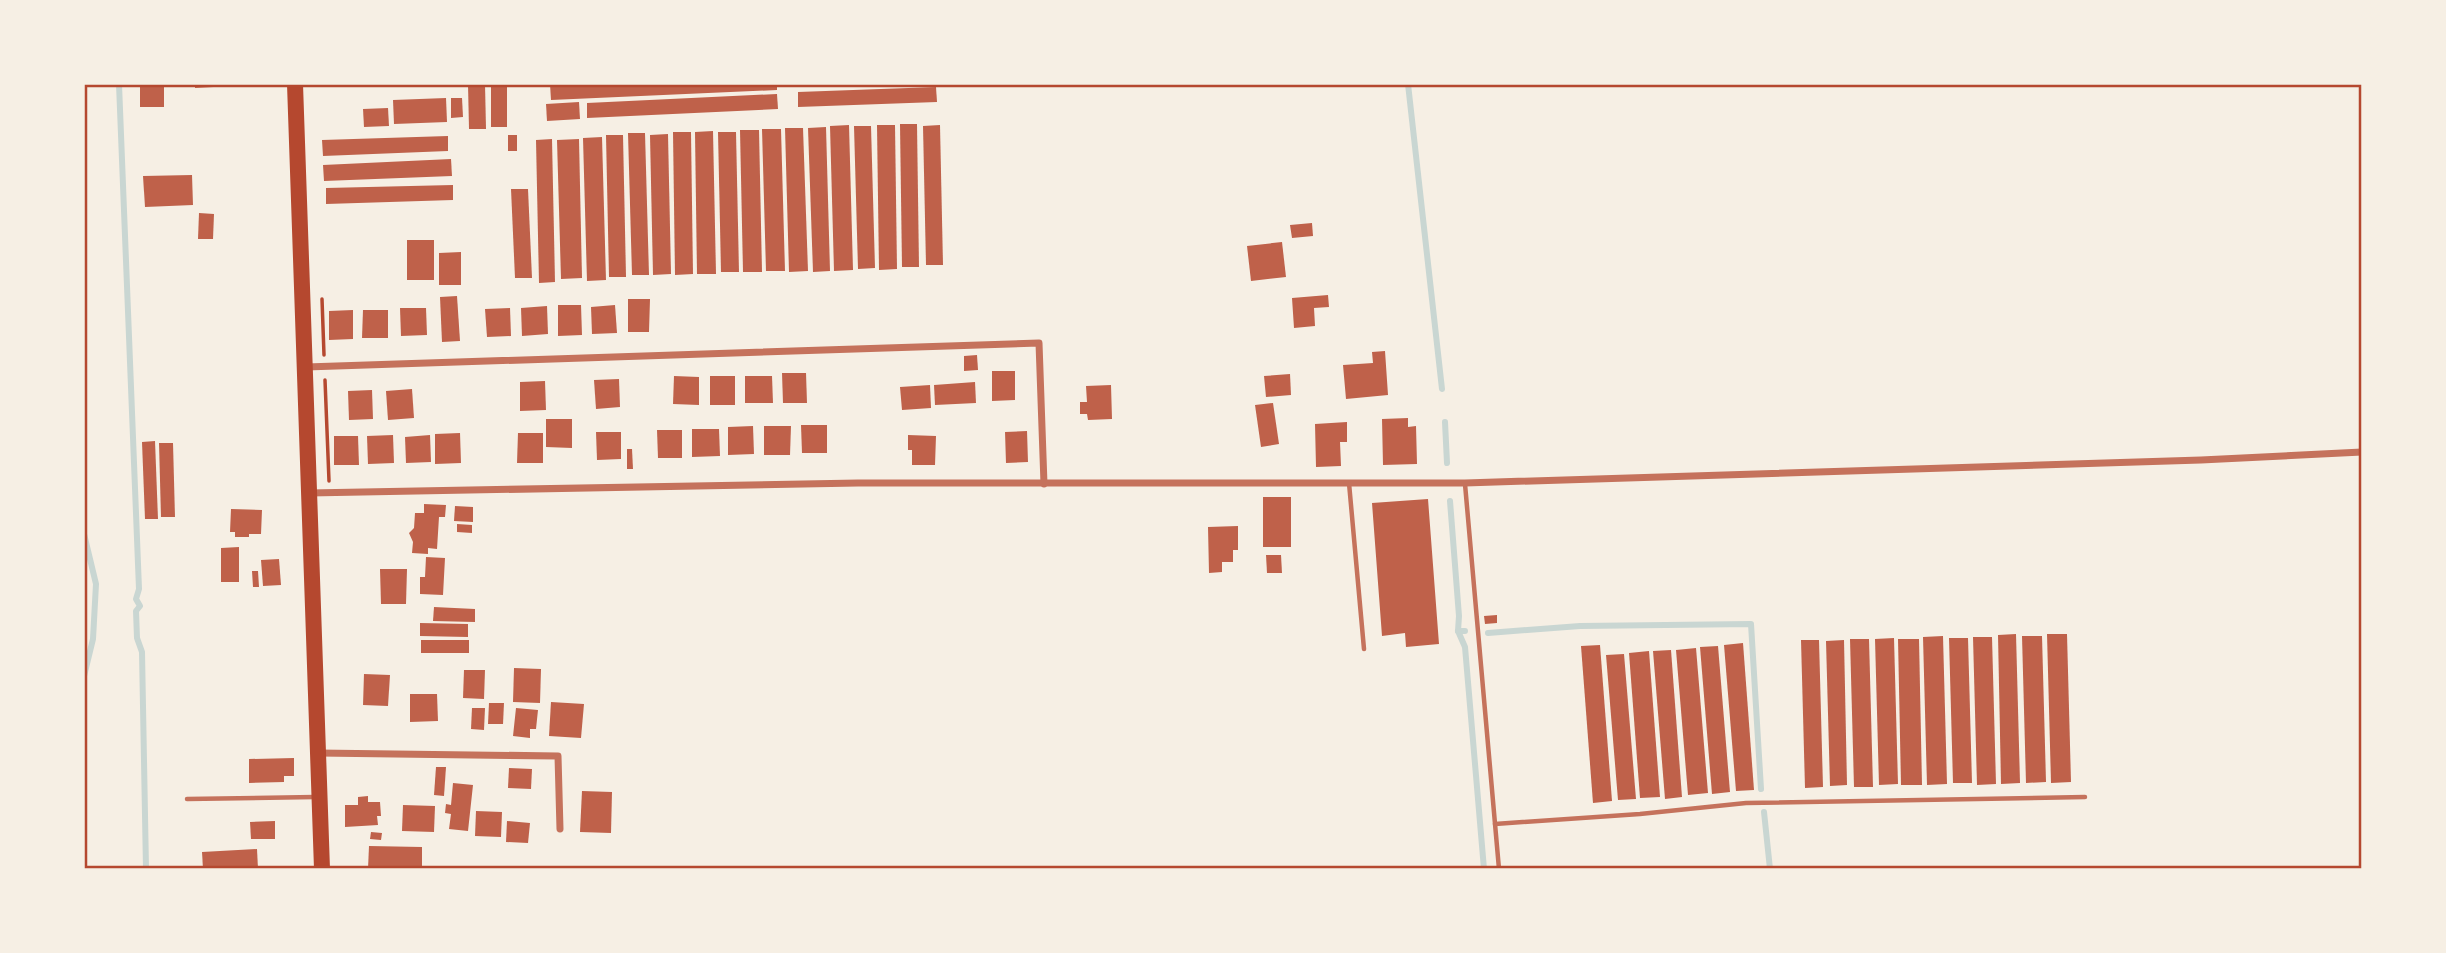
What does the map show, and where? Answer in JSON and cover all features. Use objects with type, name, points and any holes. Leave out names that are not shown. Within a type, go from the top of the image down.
[{"type":"main road","points":[[295,84],[322,869]]},
{"type":"street","points":[[304,367],[1038,343],[1044,484]]},
{"type":"street","points":[[308,494],[844,483],[1465,483],[2362,453]]},
{"type":"street","points":[[317,753],[558,756],[560,829]]},
{"type":"lane","points":[[1349,483],[1364,649]]},
{"type":"lane","points":[[1465,483],[1499,869]]},
{"type":"lane","points":[[187,799],[319,797]]},
{"type":"lane","points":[[1495,824],[1640,814],[1746,803],[2085,797]]},
{"type":"building","points":[[140,84],[164,84],[164,107],[140,107]]},
{"type":"building","points":[[195,84],[232,84],[232,86],[195,88]]},
{"type":"building","points":[[468,84],[485,84],[486,129],[469,129]]},
{"type":"building","points":[[491,84],[507,84],[507,127],[491,127]]},
{"type":"building","points":[[550,84],[777,84],[777,90],[551,100]]},
{"type":"building","points":[[936,87],[937,102],[798,107],[798,92]]},
{"type":"building","points":[[777,94],[778,109],[587,118],[587,103]]},
{"type":"building","points":[[446,98],[447,122],[394,124],[393,100]]},
{"type":"building","points":[[451,98],[462,98],[463,117],[451,118]]},
{"type":"building","points":[[579,102],[580,119],[547,121],[546,104]]},
{"type":"building","points":[[388,108],[389,126],[364,127],[363,109]]},
{"type":"building","points":[[900,124],[917,124],[919,267],[902,267]]},
{"type":"building","points":[[849,125],[853,270],[834,271],[830,126]]},
{"type":"building","points":[[877,125],[895,125],[897,269],[879,270]]},
{"type":"building","points":[[940,125],[943,265],[926,265],[923,126]]},
{"type":"building","points":[[854,126],[871,126],[875,268],[858,269]]},
{"type":"building","points":[[826,127],[830,271],[813,272],[808,128]]},
{"type":"building","points":[[785,128],[803,128],[808,271],[789,272]]},
{"type":"building","points":[[762,129],[781,129],[785,271],[766,271]]},
{"type":"building","points":[[740,130],[759,130],[762,272],[743,272]]},
{"type":"building","points":[[713,131],[716,274],[697,274],[695,132]]},
{"type":"building","points":[[673,132],[691,132],[693,274],[675,275]]},
{"type":"building","points":[[718,132],[736,132],[739,272],[721,272]]},
{"type":"building","points":[[628,133],[645,133],[649,275],[632,275]]},
{"type":"building","points":[[668,134],[671,274],[653,275],[650,135]]},
{"type":"building","points":[[508,135],[517,135],[517,151],[508,151]]},
{"type":"building","points":[[606,135],[623,135],[626,277],[609,277]]},
{"type":"building","points":[[448,136],[448,151],[323,156],[322,140]]},
{"type":"building","points":[[602,137],[606,280],[587,281],[583,138]]},
{"type":"building","points":[[552,139],[555,282],[539,283],[536,140]]},
{"type":"building","points":[[579,139],[582,278],[561,279],[557,140]]},
{"type":"building","points":[[451,159],[452,176],[324,181],[323,165]]},
{"type":"building","points":[[192,175],[193,205],[145,207],[143,176]]},
{"type":"building","points":[[453,185],[453,200],[326,204],[326,188]]},
{"type":"building","points":[[511,189],[528,189],[532,278],[515,278]]},
{"type":"building","points":[[199,213],[214,214],[213,239],[198,239]]},
{"type":"building","points":[[1312,223],[1313,236],[1292,238],[1290,225]]},
{"type":"building","points":[[407,240],[434,240],[434,280],[407,280]]},
{"type":"building","points":[[1282,242],[1286,277],[1251,281],[1247,246]]},
{"type":"building","points":[[461,252],[461,285],[439,285],[439,253]]},
{"type":"building","points":[[1328,295],[1329,307],[1314,308],[1315,326],[1294,328],[1292,298]]},
{"type":"building","points":[[457,296],[460,341],[442,342],[440,297]]},
{"type":"building","points":[[628,299],[650,299],[649,332],[628,332]]},
{"type":"building","points":[[558,305],[581,305],[582,335],[558,336]]},
{"type":"building","points":[[615,305],[617,333],[592,334],[591,307]]},
{"type":"building","points":[[547,306],[548,334],[522,336],[521,308]]},
{"type":"building","points":[[400,308],[426,308],[427,335],[401,336]]},
{"type":"building","points":[[510,308],[511,336],[487,337],[485,309]]},
{"type":"building","points":[[353,310],[353,339],[329,340],[329,311]]},
{"type":"building","points":[[363,310],[388,310],[388,338],[362,338]]},
{"type":"building","points":[[1385,351],[1388,395],[1346,399],[1343,365],[1373,363],[1372,352]]},
{"type":"building","points":[[977,355],[978,370],[964,371],[964,356]]},
{"type":"building","points":[[992,371],[1015,371],[1015,400],[992,401]]},
{"type":"building","points":[[782,373],[806,373],[807,403],[783,403]]},
{"type":"building","points":[[1290,374],[1291,395],[1266,397],[1264,376]]},
{"type":"building","points":[[674,376],[699,377],[699,405],[673,404]]},
{"type":"building","points":[[710,376],[735,376],[735,405],[710,405]]},
{"type":"building","points":[[745,376],[772,376],[773,403],[745,403]]},
{"type":"building","points":[[619,379],[620,407],[596,409],[594,380]]},
{"type":"building","points":[[545,381],[546,410],[520,411],[520,382]]},
{"type":"building","points":[[975,382],[976,403],[935,405],[934,385]]},
{"type":"building","points":[[930,385],[931,408],[902,410],[900,387]]},
{"type":"building","points":[[1111,385],[1112,419],[1088,420],[1087,414],[1080,414],[1080,402],[1087,402],[1086,386]]},
{"type":"building","points":[[412,389],[414,418],[388,420],[386,391]]},
{"type":"building","points":[[372,390],[373,419],[349,420],[348,391]]},
{"type":"building","points":[[1273,403],[1279,444],[1261,447],[1255,405]]},
{"type":"building","points":[[1408,418],[1408,427],[1416,426],[1417,464],[1383,465],[1382,419]]},
{"type":"building","points":[[546,419],[572,419],[572,448],[546,447]]},
{"type":"building","points":[[1347,422],[1347,442],[1340,442],[1341,466],[1316,467],[1315,424]]},
{"type":"building","points":[[801,425],[827,425],[827,453],[802,453]]},
{"type":"building","points":[[753,426],[754,454],[728,455],[728,427]]},
{"type":"building","points":[[764,426],[791,426],[790,455],[764,455]]},
{"type":"building","points":[[692,429],[719,429],[720,456],[692,457]]},
{"type":"building","points":[[657,430],[682,430],[682,458],[658,458]]},
{"type":"building","points":[[1027,431],[1028,462],[1006,463],[1005,432]]},
{"type":"building","points":[[596,432],[621,432],[621,459],[597,460]]},
{"type":"building","points":[[460,433],[461,463],[435,464],[435,434]]},
{"type":"building","points":[[518,433],[543,433],[543,463],[517,463]]},
{"type":"building","points":[[393,435],[394,463],[368,464],[367,436]]},
{"type":"building","points":[[430,435],[431,462],[406,463],[405,437]]},
{"type":"building","points":[[908,435],[936,436],[935,465],[912,465]]},
{"type":"building","points":[[334,436],[358,436],[359,465],[334,465]]},
{"type":"building","points":[[155,441],[158,519],[145,519],[142,442]]},
{"type":"building","points":[[159,443],[173,443],[175,517],[161,517]]},
{"type":"building","points":[[627,449],[632,449],[633,469],[627,469]]},
{"type":"building","points":[[1263,497],[1291,497],[1291,547],[1263,547]]},
{"type":"building","points":[[1428,499],[1439,644],[1406,647],[1405,633],[1382,636],[1372,503]]},
{"type":"building","points":[[424,504],[446,505],[445,517],[439,517],[437,549],[428,548],[428,554],[412,553],[413,542],[409,533],[414,528],[415,513],[424,513]]},
{"type":"building","points":[[455,506],[473,507],[473,522],[454,521]]},
{"type":"building","points":[[231,509],[262,510],[261,534],[235,537],[235,532],[230,532]]},
{"type":"building","points":[[457,524],[472,525],[472,533],[457,532]]},
{"type":"building","points":[[1238,526],[1238,550],[1233,550],[1233,562],[1222,562],[1222,572],[1209,573],[1208,527]]},
{"type":"building","points":[[239,547],[239,582],[221,582],[221,548]]},
{"type":"building","points":[[1266,555],[1281,555],[1282,573],[1267,573]]},
{"type":"building","points":[[426,557],[445,558],[443,595],[420,594],[420,577],[425,577]]},
{"type":"building","points":[[279,559],[281,585],[263,586],[261,560]]},
{"type":"building","points":[[380,569],[407,569],[406,604],[381,604]]},
{"type":"building","points":[[252,571],[258,571],[259,587],[253,587]]},
{"type":"building","points":[[434,607],[475,609],[475,622],[433,621]]},
{"type":"building","points":[[1497,615],[1497,623],[1485,624],[1484,616]]},
{"type":"building","points":[[420,623],[468,624],[468,637],[420,636]]},
{"type":"building","points":[[2016,634],[2020,783],[2001,784],[1998,635]]},
{"type":"building","points":[[2047,634],[2067,634],[2071,782],[2051,783]]},
{"type":"building","points":[[1943,636],[1947,784],[1927,785],[1923,637]]},
{"type":"building","points":[[2022,636],[2042,636],[2046,782],[2026,783]]},
{"type":"building","points":[[1973,637],[1992,637],[1996,784],[1977,785]]},
{"type":"building","points":[[1894,638],[1898,784],[1879,785],[1875,639]]},
{"type":"building","points":[[1949,638],[1968,638],[1972,783],[1953,783]]},
{"type":"building","points":[[1850,639],[1869,639],[1873,787],[1854,787]]},
{"type":"building","points":[[1898,639],[1919,639],[1922,785],[1901,785]]},
{"type":"building","points":[[421,640],[469,640],[469,653],[421,653]]},
{"type":"building","points":[[1801,640],[1819,640],[1823,787],[1805,788]]},
{"type":"building","points":[[1844,640],[1847,785],[1830,786],[1826,641]]},
{"type":"building","points":[[1743,643],[1754,790],[1736,791],[1724,645]]},
{"type":"building","points":[[1600,645],[1612,801],[1593,803],[1581,646]]},
{"type":"building","points":[[1718,646],[1730,792],[1712,794],[1700,647]]},
{"type":"building","points":[[1696,648],[1708,793],[1688,795],[1676,650]]},
{"type":"building","points":[[1671,650],[1682,797],[1665,799],[1653,651]]},
{"type":"building","points":[[1649,651],[1660,797],[1640,798],[1629,653]]},
{"type":"building","points":[[1624,654],[1636,799],[1618,800],[1606,655]]},
{"type":"building","points":[[514,668],[541,669],[540,703],[513,702]]},
{"type":"building","points":[[464,670],[485,670],[484,699],[463,698]]},
{"type":"building","points":[[364,674],[390,675],[388,706],[363,705]]},
{"type":"building","points":[[410,694],[437,694],[438,721],[410,722]]},
{"type":"building","points":[[551,702],[584,704],[581,738],[549,736]]},
{"type":"building","points":[[489,703],[504,703],[503,724],[488,724]]},
{"type":"building","points":[[472,708],[485,708],[484,730],[471,729]]},
{"type":"building","points":[[516,708],[538,710],[536,729],[530,729],[530,738],[513,736]]},
{"type":"building","points":[[294,758],[294,776],[284,776],[284,782],[249,783],[249,759]]},
{"type":"building","points":[[436,767],[446,767],[444,796],[434,795]]},
{"type":"building","points":[[509,768],[532,769],[531,789],[508,788]]},
{"type":"building","points":[[453,783],[473,785],[468,831],[449,829],[451,814],[445,813],[446,804],[451,805]]},
{"type":"building","points":[[582,791],[612,792],[611,833],[580,832]]},
{"type":"building","points":[[368,796],[368,802],[380,802],[381,816],[377,816],[378,825],[345,827],[345,805],[358,805],[358,797]]},
{"type":"building","points":[[403,805],[435,806],[434,832],[402,831]]},
{"type":"building","points":[[476,811],[502,812],[501,837],[475,836]]},
{"type":"building","points":[[275,821],[275,839],[251,839],[250,822]]},
{"type":"building","points":[[507,821],[530,823],[528,843],[506,842]]},
{"type":"building","points":[[371,832],[382,833],[381,840],[370,839]]},
{"type":"building","points":[[369,846],[422,847],[422,869],[368,869]]},
{"type":"building","points":[[257,849],[258,869],[203,869],[202,852]]},
{"type":"waterway","points":[[119,84],[139,589],[136,599],[140,606],[136,611],[137,638],[142,652],[146,869]]},
{"type":"waterway","points":[[1408,84],[1442,389]]},
{"type":"waterway","points":[[1445,422],[1447,463]]},
{"type":"waterway","points":[[1450,501],[1458,631],[1465,631]]},
{"type":"waterway","points":[[84,534],[96,584],[93,639],[84,676]]},
{"type":"waterway","points":[[1488,633],[1580,626],[1751,624],[1761,789]]},
{"type":"waterway","points":[[1458,631],[1465,647],[1484,869]]},
{"type":"waterway","points":[[84,800],[84,833]]},
{"type":"waterway","points":[[1764,812],[1770,869]]}]
